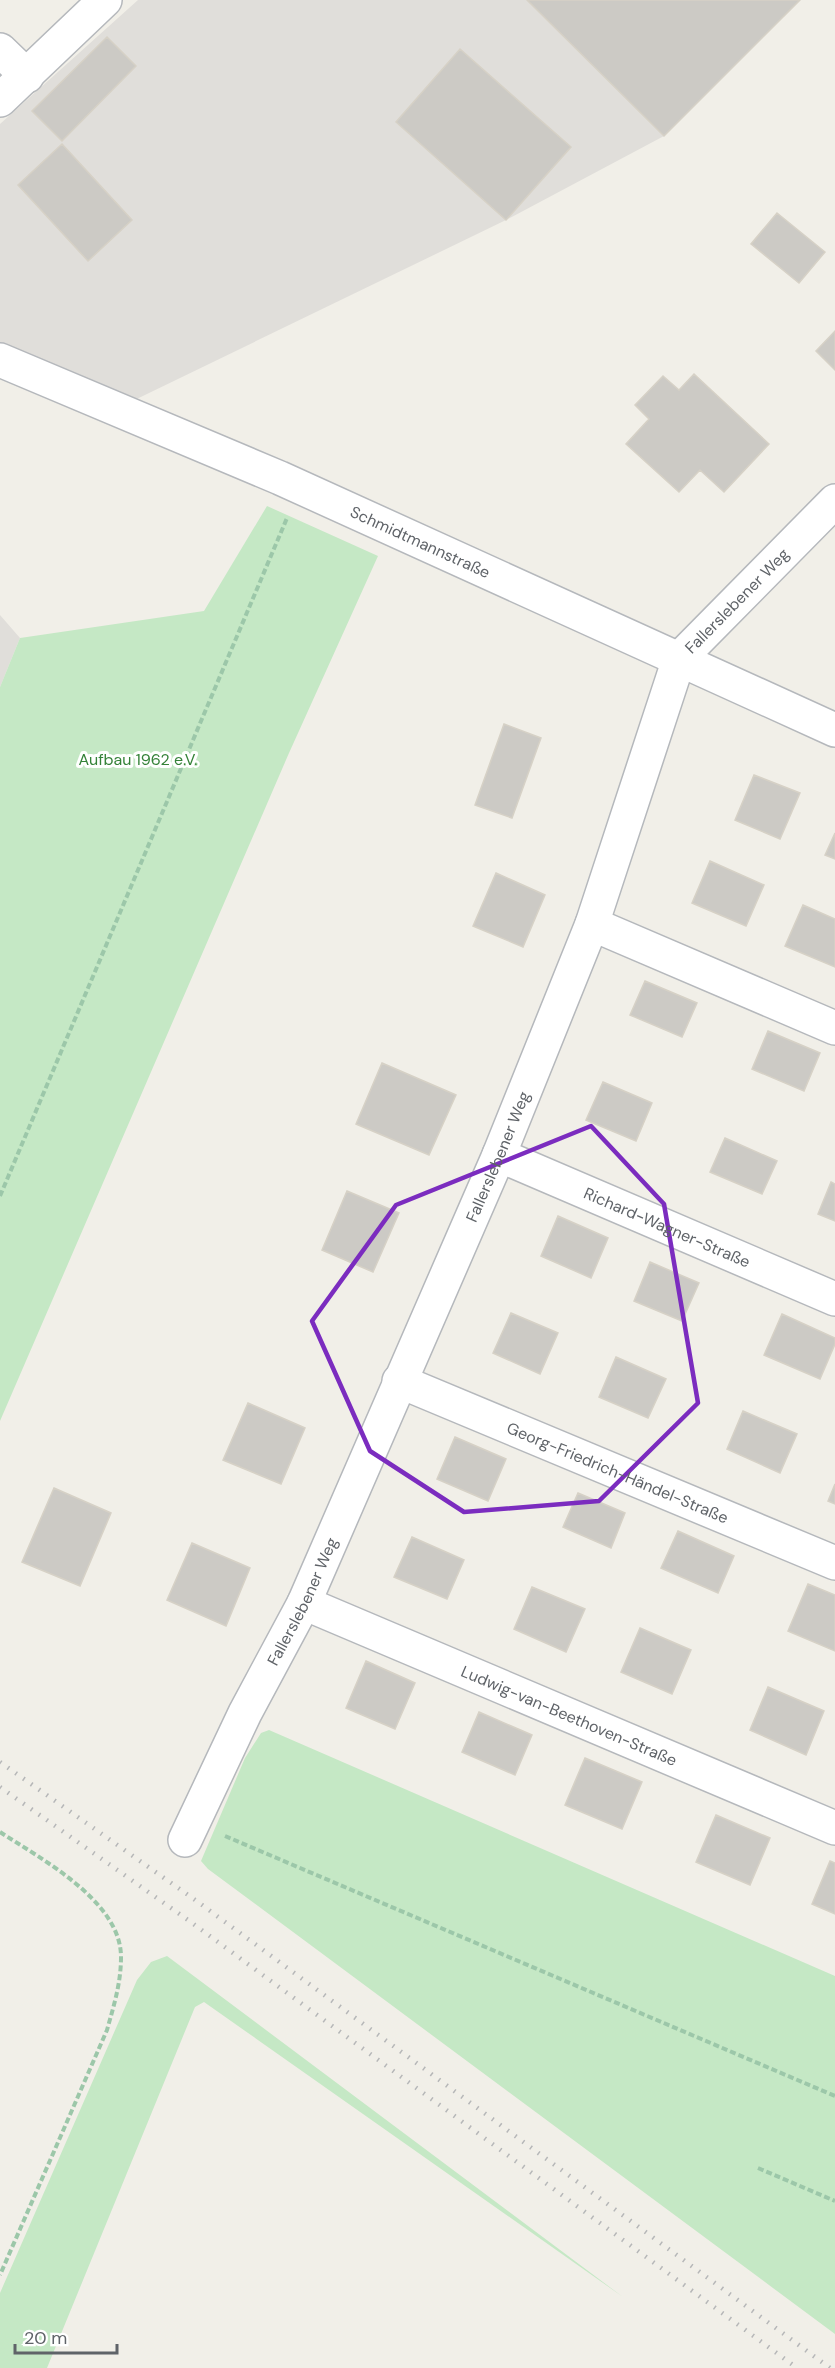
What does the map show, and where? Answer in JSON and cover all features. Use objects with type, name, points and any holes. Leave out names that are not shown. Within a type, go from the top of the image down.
[{"type":"street","points":[[0,100],[105,0]]},
{"type":"street","points":[[0,50],[27,76]]},
{"type":"street","name":"Schmidtmannstraße","points":[[0,360],[300,487],[835,730]]},
{"type":"street","name":"Fallerslebener Weg","points":[[189,1831],[245,1713],[304,1603],[499,1155],[592,924],[679,659],[835,501]]},
{"type":"street","points":[[592,924],[835,1028]]},
{"type":"street","name":"Richard-Wagner-Straße","points":[[499,1155],[835,1299]]},
{"type":"street","name":"Georg-Friedrich-Händel-Straße","points":[[399,1381],[835,1563]]},
{"type":"street","name":"Ludwig-van-Beethoven-Straße","points":[[304,1603],[835,1828]]},
{"type":"path","points":[[0,1196],[300,487]]},
{"type":"path","points":[[189,1831],[835,2096]]},
{"type":"path","points":[[0,1832],[76,1882],[110,1919],[121,1954],[119,1991],[107,2030],[0,2275]]},
{"type":"path","points":[[758,2168],[835,2201]]},
{"type":"highlighted area","points":[[591,1126],[664,1204],[698,1403],[599,1501],[464,1512],[370,1451],[312,1321],[396,1205]]},
{"type":"shaded area","points":[[138,0],[800,0],[664,136],[506,220],[116,409],[0,367],[0,124]]},
{"type":"shaded area","points":[[0,615],[20,638],[0,687]]},
{"type":"green space","name":"Aufbau 1962 e.V.","points":[[267,506],[378,556],[289,753],[0,1421],[0,687],[20,638],[204,611]]},
{"type":"green space","points":[[269,1730],[835,1976],[835,2334],[208,1869],[201,1861],[245,1758],[261,1733]]},
{"type":"green space","points":[[167,1956],[623,2297],[204,2002],[195,2007],[47,2368],[0,2368],[0,2293],[137,1980],[151,1962]]},
{"type":"building","points":[[527,0],[800,0],[664,136]]},
{"type":"building","points":[[107,37],[136,66],[62,141],[32,111]]},
{"type":"building","points":[[460,49],[571,147],[506,220],[396,122]]},
{"type":"building","points":[[62,144],[132,220],[88,261],[18,185]]},
{"type":"building","points":[[777,213],[825,252],[799,283],[751,244]]},
{"type":"building","points":[[835,331],[835,370],[816,351]]},
{"type":"building","points":[[694,374],[769,444],[724,492],[700,470],[679,492],[626,444],[649,419],[635,405],[663,376],[679,390]]},
{"type":"building","points":[[504,724],[541,738],[512,818],[475,805]]},
{"type":"building","points":[[754,775],[800,793],[780,839],[735,820]]},
{"type":"building","points":[[835,833],[835,859],[825,855]]},
{"type":"building","points":[[710,861],[764,885],[746,926],[692,903]]},
{"type":"building","points":[[496,873],[545,895],[523,947],[473,926]]},
{"type":"building","points":[[803,905],[835,919],[835,967],[785,946]]},
{"type":"building","points":[[645,981],[697,1003],[682,1037],[630,1015]]},
{"type":"building","points":[[768,1031],[820,1053],[804,1091],[752,1069]]},
{"type":"building","points":[[382,1063],[456,1095],[429,1155],[356,1124]]},
{"type":"building","points":[[603,1082],[652,1103],[636,1141],[586,1120]]},
{"type":"building","points":[[725,1138],[777,1161],[762,1194],[710,1172]]},
{"type":"building","points":[[831,1182],[835,1184],[835,1221],[818,1214]]},
{"type":"building","points":[[347,1191],[399,1213],[373,1272],[322,1250]]},
{"type":"building","points":[[558,1216],[608,1238],[591,1278],[541,1256]]},
{"type":"building","points":[[650,1262],[699,1283],[682,1321],[634,1301]]},
{"type":"building","points":[[511,1313],[558,1333],[540,1374],[493,1353]]},
{"type":"building","points":[[782,1314],[835,1338],[835,1344],[820,1379],[764,1355]]},
{"type":"building","points":[[616,1357],[666,1379],[648,1418],[599,1397]]},
{"type":"building","points":[[248,1403],[305,1428],[281,1484],[223,1460]]},
{"type":"building","points":[[743,1411],[797,1434],[780,1473],[727,1449]]},
{"type":"building","points":[[455,1437],[506,1459],[488,1501],[437,1479]]},
{"type":"building","points":[[835,1484],[835,1504],[828,1501]]},
{"type":"building","points":[[54,1488],[111,1513],[80,1586],[22,1562]]},
{"type":"building","points":[[578,1493],[625,1513],[611,1548],[563,1527]]},
{"type":"building","points":[[678,1531],[734,1556],[718,1593],[661,1568]]},
{"type":"building","points":[[412,1537],[464,1560],[447,1599],[394,1577]]},
{"type":"building","points":[[192,1543],[250,1568],[226,1626],[167,1600]]},
{"type":"building","points":[[808,1584],[835,1595],[835,1651],[788,1631]]},
{"type":"building","points":[[532,1587],[585,1609],[566,1652],[514,1629]]},
{"type":"building","points":[[640,1628],[691,1650],[672,1694],[621,1672]]},
{"type":"building","points":[[366,1661],[415,1683],[395,1729],[346,1708]]},
{"type":"building","points":[[768,1687],[824,1711],[806,1755],[750,1730]]},
{"type":"building","points":[[479,1712],[532,1735],[515,1775],[462,1752]]},
{"type":"building","points":[[585,1758],[642,1782],[622,1829],[565,1805]]},
{"type":"building","points":[[716,1815],[770,1838],[750,1885],[696,1862]]},
{"type":"building","points":[[830,1861],[835,1863],[835,1914],[812,1904]]},
{"type":"railway","points":[[0,1762],[198,1902],[830,2368]]},
{"type":"railway","points":[[0,1787],[188,1920],[797,2368]]}]
